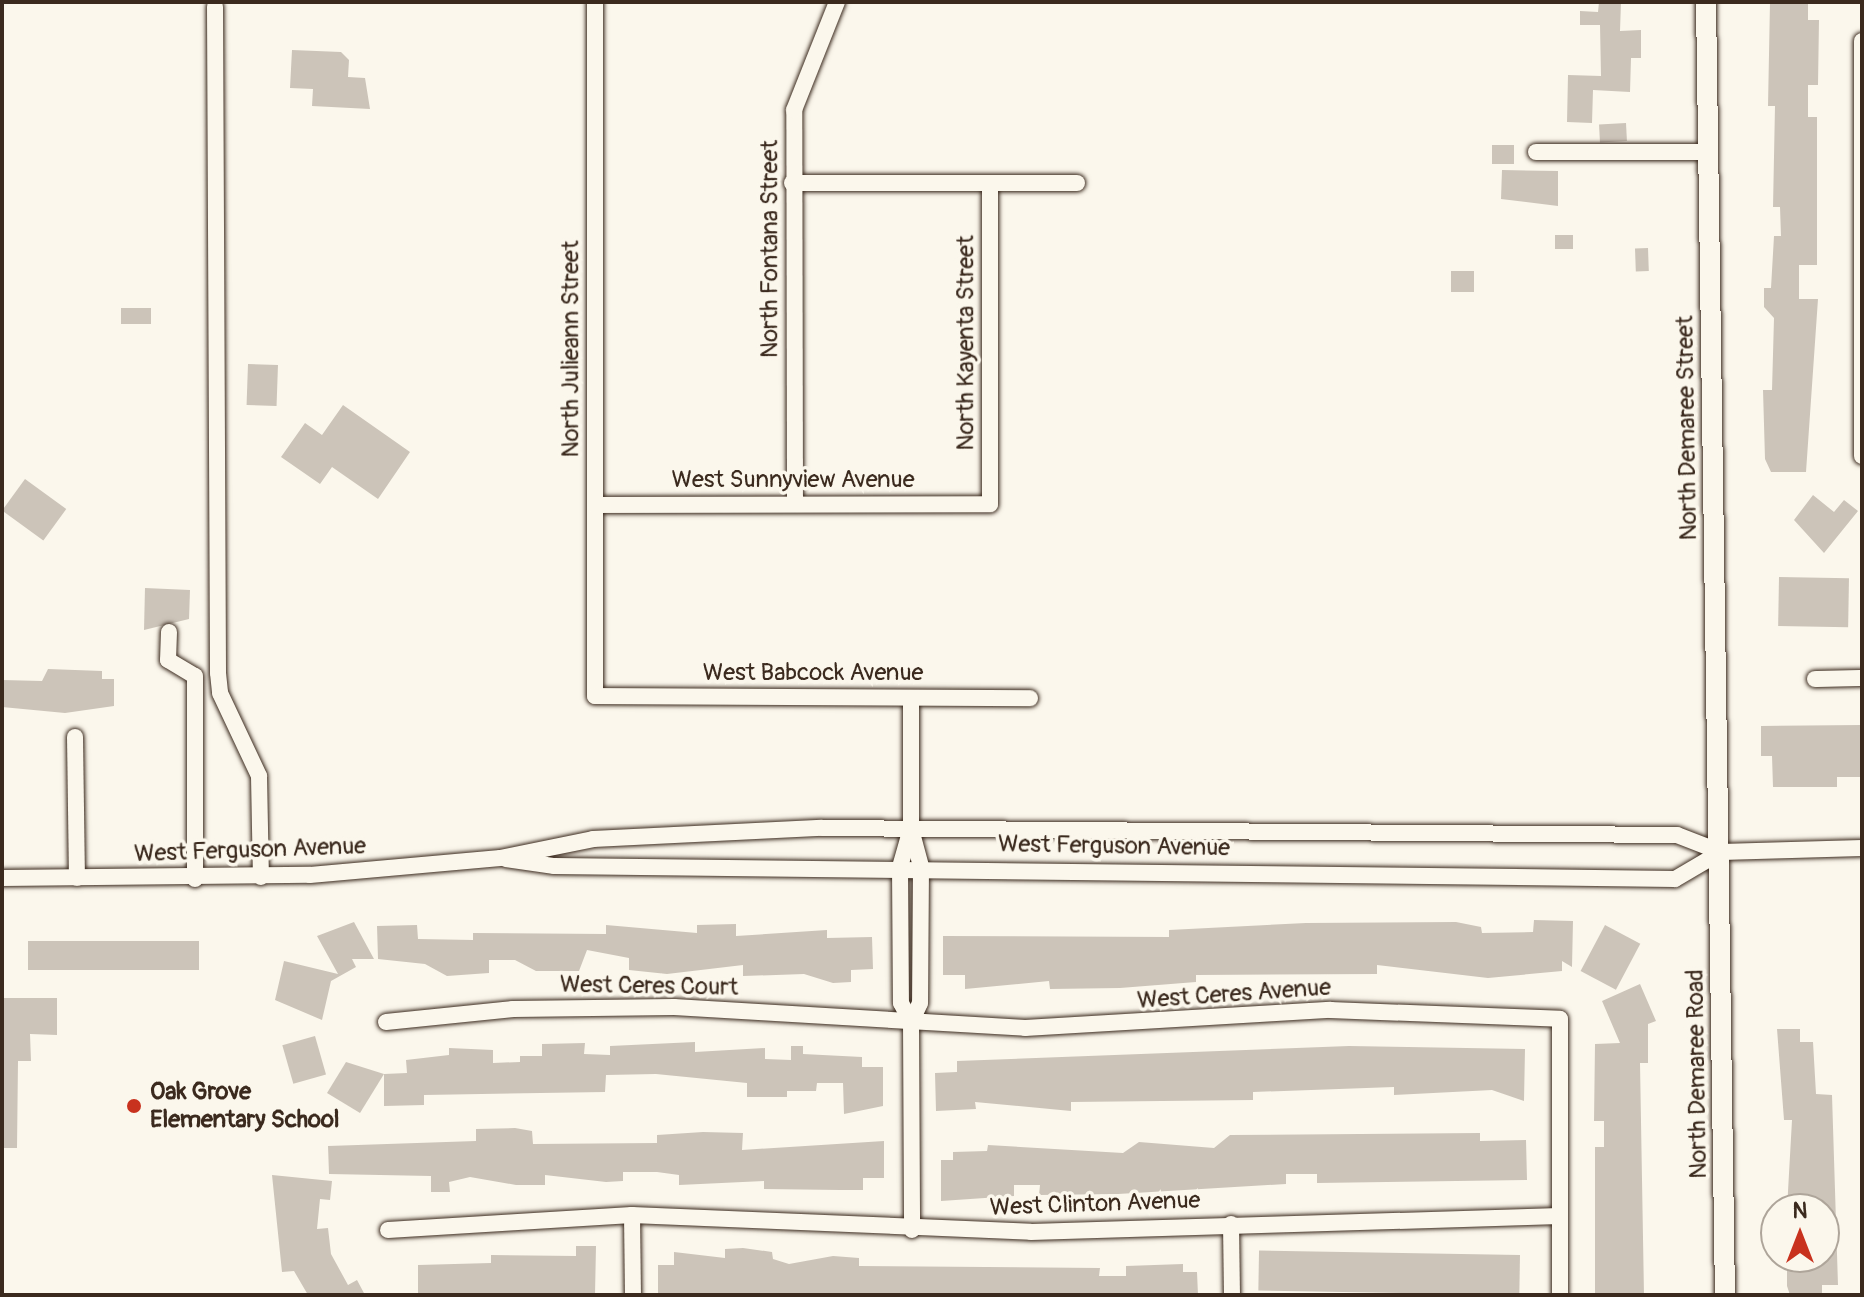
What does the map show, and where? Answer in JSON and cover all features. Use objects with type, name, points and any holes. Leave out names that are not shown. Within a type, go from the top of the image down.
[{"type":"main road","name":"North Demaree Street","points":[[1706,2],[1721,852]]},
{"type":"main road","name":"North Demaree Road","points":[[1721,852],[1725,1295]]},
{"type":"street","name":"North Julieann Street","points":[[595,2],[595,696]]},
{"type":"street","name":"North Fontana Street","points":[[795,504],[792,183],[800,82],[837,2]]},
{"type":"street","points":[[215,7],[218,673],[220,693],[259,776],[261,877]]},
{"type":"street","points":[[1860,456],[1862,41]]},
{"type":"street","points":[[1536,152],[1708,152]]},
{"type":"street","points":[[792,183],[1077,183]]},
{"type":"street","name":"North Kayenta Street","points":[[990,183],[990,504]]},
{"type":"street","name":"West Sunnyview Avenue","points":[[595,505],[990,504]]},
{"type":"street","points":[[169,632],[168,660],[195,676],[195,879]]},
{"type":"street","points":[[1815,679],[1862,678]]},
{"type":"street","name":"West Babcock Avenue","points":[[595,696],[1030,698]]},
{"type":"street","points":[[911,698],[911,829],[921,867],[920,1003],[911,1022],[912,1230]]},
{"type":"street","points":[[75,737],[77,878]]},
{"type":"street","points":[[911,829],[900,867],[901,1003],[911,1022]]},
{"type":"street","name":"West Ferguson Avenue","points":[[2,878],[261,877],[500,858],[550,843],[632,835],[911,829],[1677,835],[1721,852],[1862,848]]},
{"type":"street","name":"West Ferguson Avenue","points":[[500,858],[554,866],[921,867],[1675,879],[1721,852]]},
{"type":"street","name":"West Ceres Court","points":[[386,1022],[513,1009],[674,1007],[911,1022]]},
{"type":"street","name":"West Ceres Avenue","points":[[911,1022],[1025,1028],[1330,1010],[1560,1019],[1560,1216]]},
{"type":"street","points":[[632,1215],[633,1295]]},
{"type":"street","name":"West Clinton Avenue","points":[[388,1230],[632,1215],[912,1230],[1560,1216]]},
{"type":"street","points":[[1560,1216],[1560,1295]]},
{"type":"street","points":[[1231,1224],[1232,1295]]},
{"type":"building","points":[[1599,2],[1621,2],[1620,31],[1641,30],[1641,58],[1631,58],[1630,92],[1593,90],[1592,123],[1567,122],[1568,75],[1601,76],[1600,25],[1580,25],[1580,11],[1598,12]]},
{"type":"building","points":[[1770,2],[1808,2],[1808,20],[1819,20],[1818,85],[1808,85],[1808,117],[1817,117],[1817,265],[1799,265],[1799,299],[1818,299],[1806,472],[1771,472],[1765,459],[1763,390],[1772,390],[1774,318],[1764,307],[1764,288],[1771,288],[1774,236],[1781,236],[1780,207],[1773,207],[1775,106],[1768,106]]},
{"type":"building","points":[[292,50],[341,52],[349,60],[348,77],[365,78],[370,109],[312,106],[313,89],[290,88]]},
{"type":"building","points":[[1626,123],[1627,141],[1600,142],[1599,124]]},
{"type":"building","points":[[1492,145],[1514,145],[1514,164],[1492,164]]},
{"type":"building","points":[[1502,170],[1558,171],[1558,206],[1501,199]]},
{"type":"building","points":[[1555,235],[1573,235],[1573,249],[1555,249]]},
{"type":"building","points":[[1635,248],[1648,248],[1649,271],[1636,271]]},
{"type":"building","points":[[1451,271],[1474,271],[1474,292],[1451,292]]},
{"type":"building","points":[[121,308],[151,308],[151,324],[121,324]]},
{"type":"building","points":[[248,364],[278,365],[277,406],[247,405]]},
{"type":"building","points":[[343,405],[410,452],[378,499],[332,467],[320,484],[281,457],[305,423],[322,435]]},
{"type":"building","points":[[25,479],[66,509],[43,541],[2,511]]},
{"type":"building","points":[[1813,495],[1834,512],[1844,500],[1858,511],[1824,553],[1794,520]]},
{"type":"building","points":[[1779,577],[1849,578],[1848,627],[1778,626]]},
{"type":"building","points":[[145,588],[190,590],[189,619],[144,630]]},
{"type":"building","points":[[48,669],[102,671],[102,679],[114,679],[114,706],[65,713],[2,707],[2,680],[42,681]]},
{"type":"building","points":[[1862,725],[1862,777],[1837,777],[1837,787],[1773,787],[1772,756],[1761,756],[1761,726]]},
{"type":"building","points":[[1534,920],[1573,921],[1572,967],[1562,961],[1562,971],[1488,978],[1377,965],[1377,974],[1196,975],[1196,982],[1050,989],[1049,981],[965,989],[965,975],[943,975],[943,936],[1169,937],[1169,930],[1306,923],[1456,922],[1481,927],[1482,933],[1533,932]]},
{"type":"building","points":[[354,922],[374,959],[352,959],[356,967],[331,981],[322,1020],[275,1000],[284,961],[338,974],[317,936]]},
{"type":"building","points":[[736,924],[736,936],[827,930],[827,938],[872,937],[873,969],[851,970],[851,982],[833,983],[804,974],[743,976],[743,965],[667,974],[629,970],[629,958],[587,950],[579,971],[536,971],[515,960],[489,960],[489,973],[447,976],[425,964],[378,959],[377,926],[417,925],[418,939],[473,940],[473,933],[606,934],[606,925],[697,933],[697,925]]},
{"type":"building","points":[[1605,925],[1640,944],[1616,990],[1581,971]]},
{"type":"building","points":[[28,941],[199,941],[199,970],[28,970]]},
{"type":"building","points":[[1640,984],[1656,1021],[1648,1024],[1648,1063],[1640,1063],[1644,1295],[1595,1295],[1595,1147],[1604,1147],[1604,1121],[1594,1121],[1595,1044],[1620,1043],[1602,1001]]},
{"type":"building","points":[[2,998],[57,998],[57,1035],[30,1034],[31,1061],[18,1061],[17,1148],[2,1148]]},
{"type":"building","points":[[1777,1029],[1800,1029],[1800,1042],[1813,1042],[1816,1094],[1832,1095],[1835,1193],[1788,1193],[1792,1120],[1784,1120]]},
{"type":"building","points":[[315,1036],[326,1074],[293,1084],[282,1045]]},
{"type":"building","points":[[695,1042],[695,1052],[765,1048],[765,1059],[791,1060],[791,1046],[803,1046],[803,1054],[862,1057],[862,1067],[883,1067],[883,1106],[844,1114],[843,1083],[817,1083],[816,1091],[787,1091],[787,1097],[747,1097],[747,1083],[656,1074],[606,1075],[605,1092],[424,1095],[424,1105],[384,1106],[384,1074],[407,1073],[406,1060],[449,1055],[449,1048],[493,1050],[493,1063],[520,1062],[520,1056],[542,1056],[542,1044],[585,1043],[584,1054],[610,1055],[610,1046]]},
{"type":"building","points":[[1349,1046],[1525,1049],[1524,1101],[1492,1090],[1394,1095],[1394,1087],[1253,1092],[1253,1100],[1071,1102],[1071,1111],[975,1102],[976,1109],[936,1111],[935,1073],[957,1072],[957,1061]]},
{"type":"building","points":[[346,1062],[384,1074],[360,1113],[327,1093]]},
{"type":"building","points":[[476,1129],[532,1131],[533,1144],[657,1143],[657,1135],[703,1132],[743,1133],[742,1150],[884,1141],[884,1178],[863,1178],[863,1190],[764,1189],[764,1181],[679,1185],[679,1175],[623,1172],[623,1181],[606,1182],[545,1175],[545,1185],[516,1185],[470,1177],[449,1182],[450,1192],[431,1192],[431,1176],[329,1174],[328,1146],[476,1141]]},
{"type":"building","points":[[1480,1133],[1480,1141],[1526,1140],[1527,1180],[1317,1183],[1317,1174],[1286,1174],[1286,1184],[1118,1194],[1039,1195],[1040,1185],[1014,1185],[1014,1196],[941,1201],[941,1160],[953,1160],[953,1152],[987,1151],[988,1145],[1123,1153],[1139,1142],[1214,1148],[1230,1135]]},
{"type":"building","points":[[272,1175],[332,1181],[330,1200],[320,1199],[317,1229],[328,1228],[331,1254],[348,1285],[357,1280],[365,1295],[308,1295],[294,1271],[282,1272]]},
{"type":"building","points":[[576,1246],[596,1246],[595,1295],[418,1295],[418,1265],[491,1263],[491,1255],[576,1256]]},
{"type":"building","points":[[725,1249],[772,1252],[773,1259],[789,1264],[833,1256],[859,1258],[859,1266],[1100,1268],[1099,1276],[1126,1276],[1126,1266],[1183,1264],[1183,1272],[1197,1272],[1198,1295],[658,1295],[658,1265],[674,1265],[674,1252],[725,1258]]},
{"type":"building","points":[[1259,1250],[1520,1255],[1519,1295],[1258,1290]]},
{"type":"building","points":[[1787,1273],[1838,1273],[1838,1285],[1822,1285],[1822,1295],[1790,1295]]},
{"type":"place","name":"Oak Grove Elementary School","points":[[134,1106]]}]
